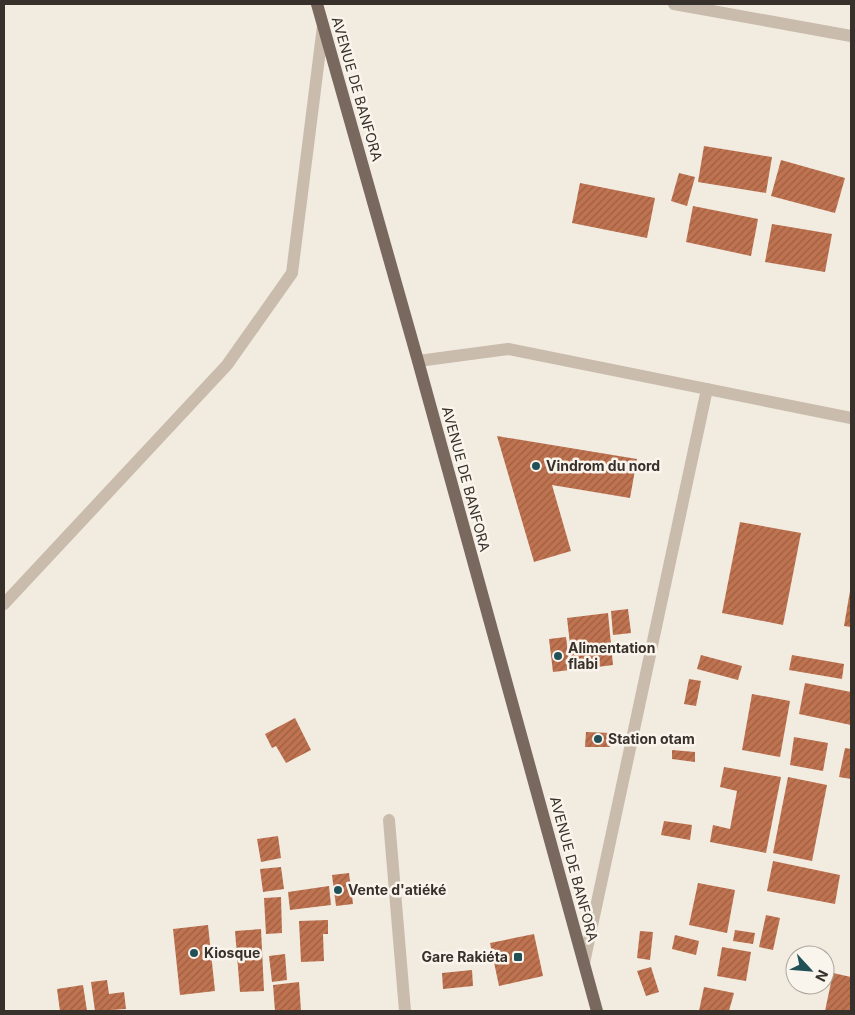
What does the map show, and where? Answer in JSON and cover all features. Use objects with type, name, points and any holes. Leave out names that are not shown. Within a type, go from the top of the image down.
[{"type":"main road","name":"AVENUE DE BANFORA","points":[[317,4],[418,360],[597,1011]]},
{"type":"street","points":[[674,4],[851,36]]},
{"type":"street","points":[[4,604],[226,364],[292,273],[323,26]]},
{"type":"street","points":[[418,360],[508,348],[851,418]]},
{"type":"street","name":"AVENUE DE BANFORA","points":[[584,963],[707,389]]},
{"type":"street","points":[[388,820],[405,1011]]},
{"type":"building","points":[[704,146],[772,157],[766,193],[698,182]]},
{"type":"building","points":[[781,160],[845,178],[835,213],[771,196]]},
{"type":"building","points":[[679,173],[695,177],[687,206],[671,201]]},
{"type":"building","points":[[580,183],[655,198],[647,238],[572,223]]},
{"type":"building","points":[[693,206],[758,219],[751,256],[686,242]]},
{"type":"building","points":[[772,224],[832,234],[825,272],[765,262]]},
{"type":"building","points":[[497,436],[637,459],[630,498],[552,485],[571,551],[534,562]]},
{"type":"building","points":[[740,522],[801,533],[783,625],[722,613]]},
{"type":"building","points":[[851,591],[851,627],[844,626]]},
{"type":"building","points":[[628,609],[631,633],[613,635],[611,611]]},
{"type":"building","points":[[608,613],[613,665],[573,670],[567,618]]},
{"type":"building","points":[[566,637],[570,670],[553,672],[549,639]]},
{"type":"building","points":[[701,655],[742,666],[738,680],[697,669]]},
{"type":"building","points":[[792,655],[844,664],[842,679],[789,670]]},
{"type":"building","points":[[689,679],[701,681],[696,706],[684,704]]},
{"type":"building","points":[[805,683],[851,692],[851,725],[799,714]]},
{"type":"building","points":[[752,694],[790,701],[780,757],[742,750]]},
{"type":"building","points":[[295,718],[311,750],[286,763],[276,746],[272,748],[265,734]]},
{"type":"building","points":[[586,732],[611,733],[610,747],[585,747]]},
{"type":"building","points":[[794,737],[828,743],[823,771],[790,765]]},
{"type":"building","points":[[845,748],[851,749],[851,779],[839,777]]},
{"type":"building","points":[[672,750],[695,752],[695,762],[672,759]]},
{"type":"building","points":[[724,767],[781,777],[766,853],[710,842],[713,825],[730,829],[737,791],[720,787]]},
{"type":"building","points":[[788,777],[827,785],[812,861],[773,853]]},
{"type":"building","points":[[664,821],[692,825],[690,840],[661,835]]},
{"type":"building","points":[[278,836],[281,858],[261,862],[257,839]]},
{"type":"building","points":[[773,861],[840,875],[835,904],[767,891]]},
{"type":"building","points":[[281,867],[284,889],[263,892],[260,869]]},
{"type":"building","points":[[349,873],[353,904],[336,906],[332,875]]},
{"type":"building","points":[[698,883],[735,890],[727,933],[689,925]]},
{"type":"building","points":[[329,886],[331,905],[290,910],[288,892]]},
{"type":"building","points":[[281,897],[282,933],[266,934],[264,898]]},
{"type":"building","points":[[766,915],[780,918],[773,950],[759,947]]},
{"type":"building","points":[[328,920],[328,934],[323,934],[324,961],[301,962],[299,921]]},
{"type":"building","points":[[208,925],[215,991],[180,995],[173,929]]},
{"type":"building","points":[[261,929],[264,991],[240,992],[235,931]]},
{"type":"building","points":[[735,930],[755,933],[753,944],[733,941]]},
{"type":"building","points":[[640,931],[653,932],[650,960],[637,958]]},
{"type":"building","points":[[534,934],[543,976],[499,986],[490,943]]},
{"type":"building","points":[[675,935],[699,941],[696,955],[672,949]]},
{"type":"building","points":[[722,947],[751,952],[746,981],[717,976]]},
{"type":"building","points":[[285,954],[287,980],[272,982],[269,956]]},
{"type":"building","points":[[651,967],[659,992],[646,996],[637,971]]},
{"type":"building","points":[[472,970],[473,986],[443,989],[442,973]]},
{"type":"building","points":[[835,973],[851,977],[851,1011],[825,1011],[828,995],[835,995]]},
{"type":"building","points":[[107,980],[109,994],[124,992],[126,1009],[95,1011],[91,982]]},
{"type":"building","points":[[299,982],[301,1011],[275,1011],[273,985]]},
{"type":"building","points":[[83,985],[87,1011],[60,1011],[57,989]]},
{"type":"building","points":[[704,987],[734,993],[729,1011],[699,1011]]},
{"type":"place","name":"Vindrom du nord","points":[[536,466]]},
{"type":"place","name":"Alimentation flabi","points":[[558,656]]},
{"type":"place","name":"Station otam","points":[[598,739]]},
{"type":"place","name":"Vente d'atiéké","points":[[338,890]]},
{"type":"place","name":"Kiosque","points":[[194,953]]},
{"type":"place","name":"Gare Rakiéta","points":[[518,957]]}]
